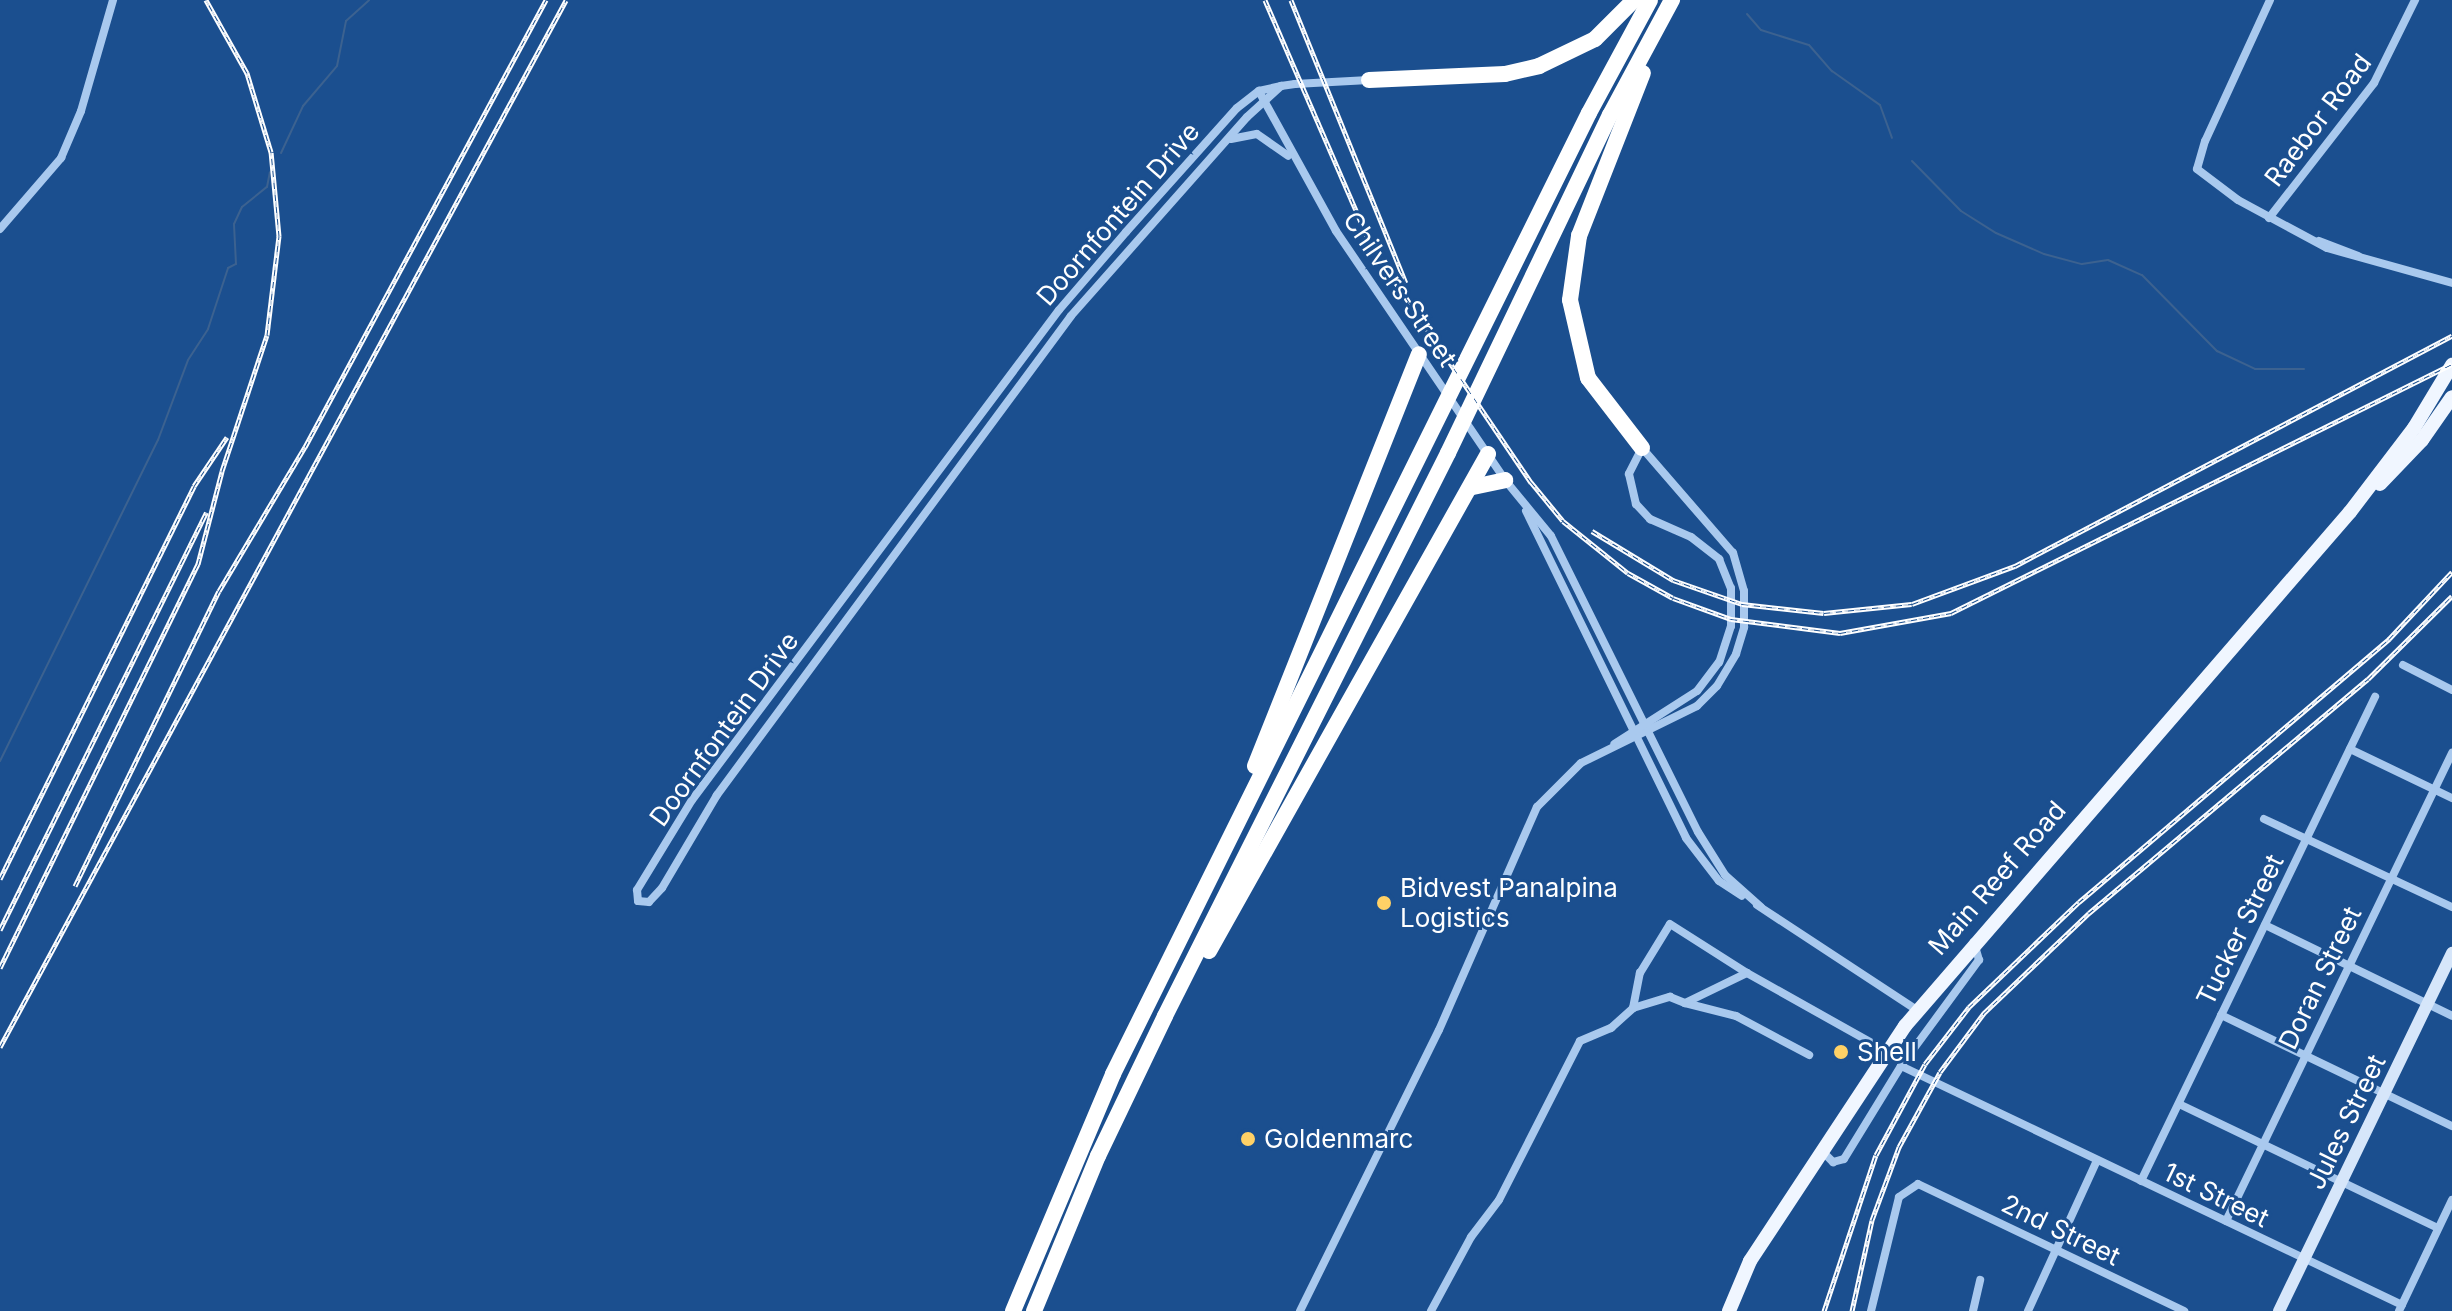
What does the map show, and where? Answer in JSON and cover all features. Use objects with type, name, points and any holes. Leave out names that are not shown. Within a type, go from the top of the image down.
[{"type":"highway","points":[[1369,80],[1505,74],[1539,66],[1595,39],[1634,0]]},
{"type":"highway","points":[[1013,1311],[1090,1125],[1220,857],[1473,347],[1650,0]]},
{"type":"highway","points":[[1034,1311],[1135,1077],[1493,362],[1610,115],[1672,0]]},
{"type":"highway","points":[[1642,448],[1588,378],[1572,322],[1571,272],[1608,156],[1679,0]]},
{"type":"highway","points":[[1220,857],[1419,354]]},
{"type":"highway","points":[[1135,1077],[1473,487],[1488,454]]},
{"type":"highway","points":[[1473,487],[1505,480]]},
{"type":"main road","name":"Main Reef Road","points":[[1729,1311],[1750,1261],[1886,1051],[1917,1010],[2350,512],[2414,428],[2452,365]]},
{"type":"main road","name":"Main Reef Road","points":[[2350,512],[2401,465],[2452,397]]},
{"type":"main road","name":"Jules Street","points":[[2279,1311],[2452,953]]},
{"type":"street","points":[[0,229],[66,149],[113,0]]},
{"type":"street","points":[[2270,0],[2221,106],[2197,169],[2269,218],[2318,241],[2361,259],[2452,283]]},
{"type":"street","name":"Raebor Road","points":[[2269,218],[2374,83],[2415,0]]},
{"type":"street","points":[[1261,95],[1281,86],[1369,80]]},
{"type":"street","name":"Doornfontein Drive","points":[[1261,95],[1224,143],[1071,316],[708,808],[662,888],[649,902],[638,901],[637,890],[692,800],[1059,310],[1237,108],[1261,95]]},
{"type":"street","name":"Chilvers Street","points":[[1261,95],[1294,163],[1419,354],[1505,480],[1568,564],[1715,861],[1761,907]]},
{"type":"street","points":[[1224,143],[1257,134],[1274,141],[1294,163]]},
{"type":"street","points":[[1300,1311],[1439,1030],[1523,831],[1568,773],[1632,729],[1673,709],[1703,685],[1729,634],[1731,588],[1723,566],[1706,546],[1650,519],[1636,504],[1629,474],[1642,448],[1724,538],[1744,591],[1742,637],[1728,670],[1708,697],[1650,733],[1614,744]]},
{"type":"street","name":"Chilvers Street","points":[[1521,500],[1632,729],[1700,860],[1725,886],[1917,1010]]},
{"type":"street","points":[[2403,665],[2452,690]]},
{"type":"street","name":"Tucker Street","points":[[2141,1181],[2375,697]]},
{"type":"street","points":[[2350,749],[2452,798]]},
{"type":"street","name":"Doran Street","points":[[2226,1221],[2452,753]]},
{"type":"street","points":[[2264,819],[2452,907]]},
{"type":"street","points":[[1633,1008],[1640,973],[1670,924],[1747,973],[1886,1051]]},
{"type":"street","points":[[2265,925],[2452,1016]]},
{"type":"street","points":[[1822,1149],[1833,1162],[1844,1159],[1901,1066],[1979,960],[1981,953],[1973,942]]},
{"type":"street","points":[[1685,1003],[1747,973]]},
{"type":"street","points":[[1431,1311],[1471,1237],[1499,1200],[1580,1041],[1611,1028],[1633,1008],[1670,997],[1736,1016],[1809,1055]]},
{"type":"street","points":[[2221,1015],[2452,1126]]},
{"type":"street","name":"1st Street","points":[[1901,1066],[2401,1308]]},
{"type":"street","points":[[2179,1104],[2438,1228]]},
{"type":"street","points":[[2028,1311],[2097,1160]]},
{"type":"street","name":"2nd Street","points":[[1871,1311],[1899,1197],[1910,1186],[1921,1185],[2184,1311]]},
{"type":"street","points":[[2401,1308],[2452,1200]]},
{"type":"street","points":[[1973,1311],[1980,1280]]},
{"type":"waterway","points":[[281,153],[303,106],[337,66],[346,21],[369,0]]},
{"type":"waterway","points":[[1747,14],[1761,30],[1809,45],[1832,71],[1880,105],[1892,138]]},
{"type":"waterway","points":[[1912,161],[1961,211],[1996,233],[2044,254],[2082,264],[2108,260],[2142,275],[2217,351],[2255,369],[2304,369]]},
{"type":"waterway","points":[[0,761],[158,440],[188,360],[208,329],[228,268],[236,264],[234,224],[242,207],[267,187],[270,172]]},
{"type":"railway","points":[[0,968],[198,564],[222,471],[267,335],[279,236],[271,152],[247,73],[206,0]]},
{"type":"railway","points":[[75,886],[219,591],[305,447],[546,0]]},
{"type":"railway","points":[[0,1047],[566,0]]},
{"type":"railway","points":[[1265,0],[1373,249],[1531,482],[1563,521],[1628,573],[1673,598],[1731,619],[1840,633],[1951,613],[2452,364]]},
{"type":"railway","points":[[1291,0],[1406,283]]},
{"type":"railway","points":[[1592,531],[1673,580],[1742,604],[1824,613],[1912,604],[2015,566],[2452,336]]},
{"type":"railway","points":[[0,879],[194,486],[227,437]]},
{"type":"railway","points":[[0,930],[207,512]]},
{"type":"railway","points":[[1824,1311],[1876,1155],[1925,1064],[1969,1007],[2079,902],[2389,639],[2452,572]]},
{"type":"railway","points":[[1852,1311],[1872,1220],[1899,1147],[1940,1072],[1984,1013],[2089,913],[2368,679],[2452,596]]},
{"type":"place","name":"Bidvest Panalpina Logistics","points":[[1384,903]]},
{"type":"place","name":"Shell","points":[[1841,1052]]},
{"type":"place","name":"Goldenmarc","points":[[1248,1139]]}]
